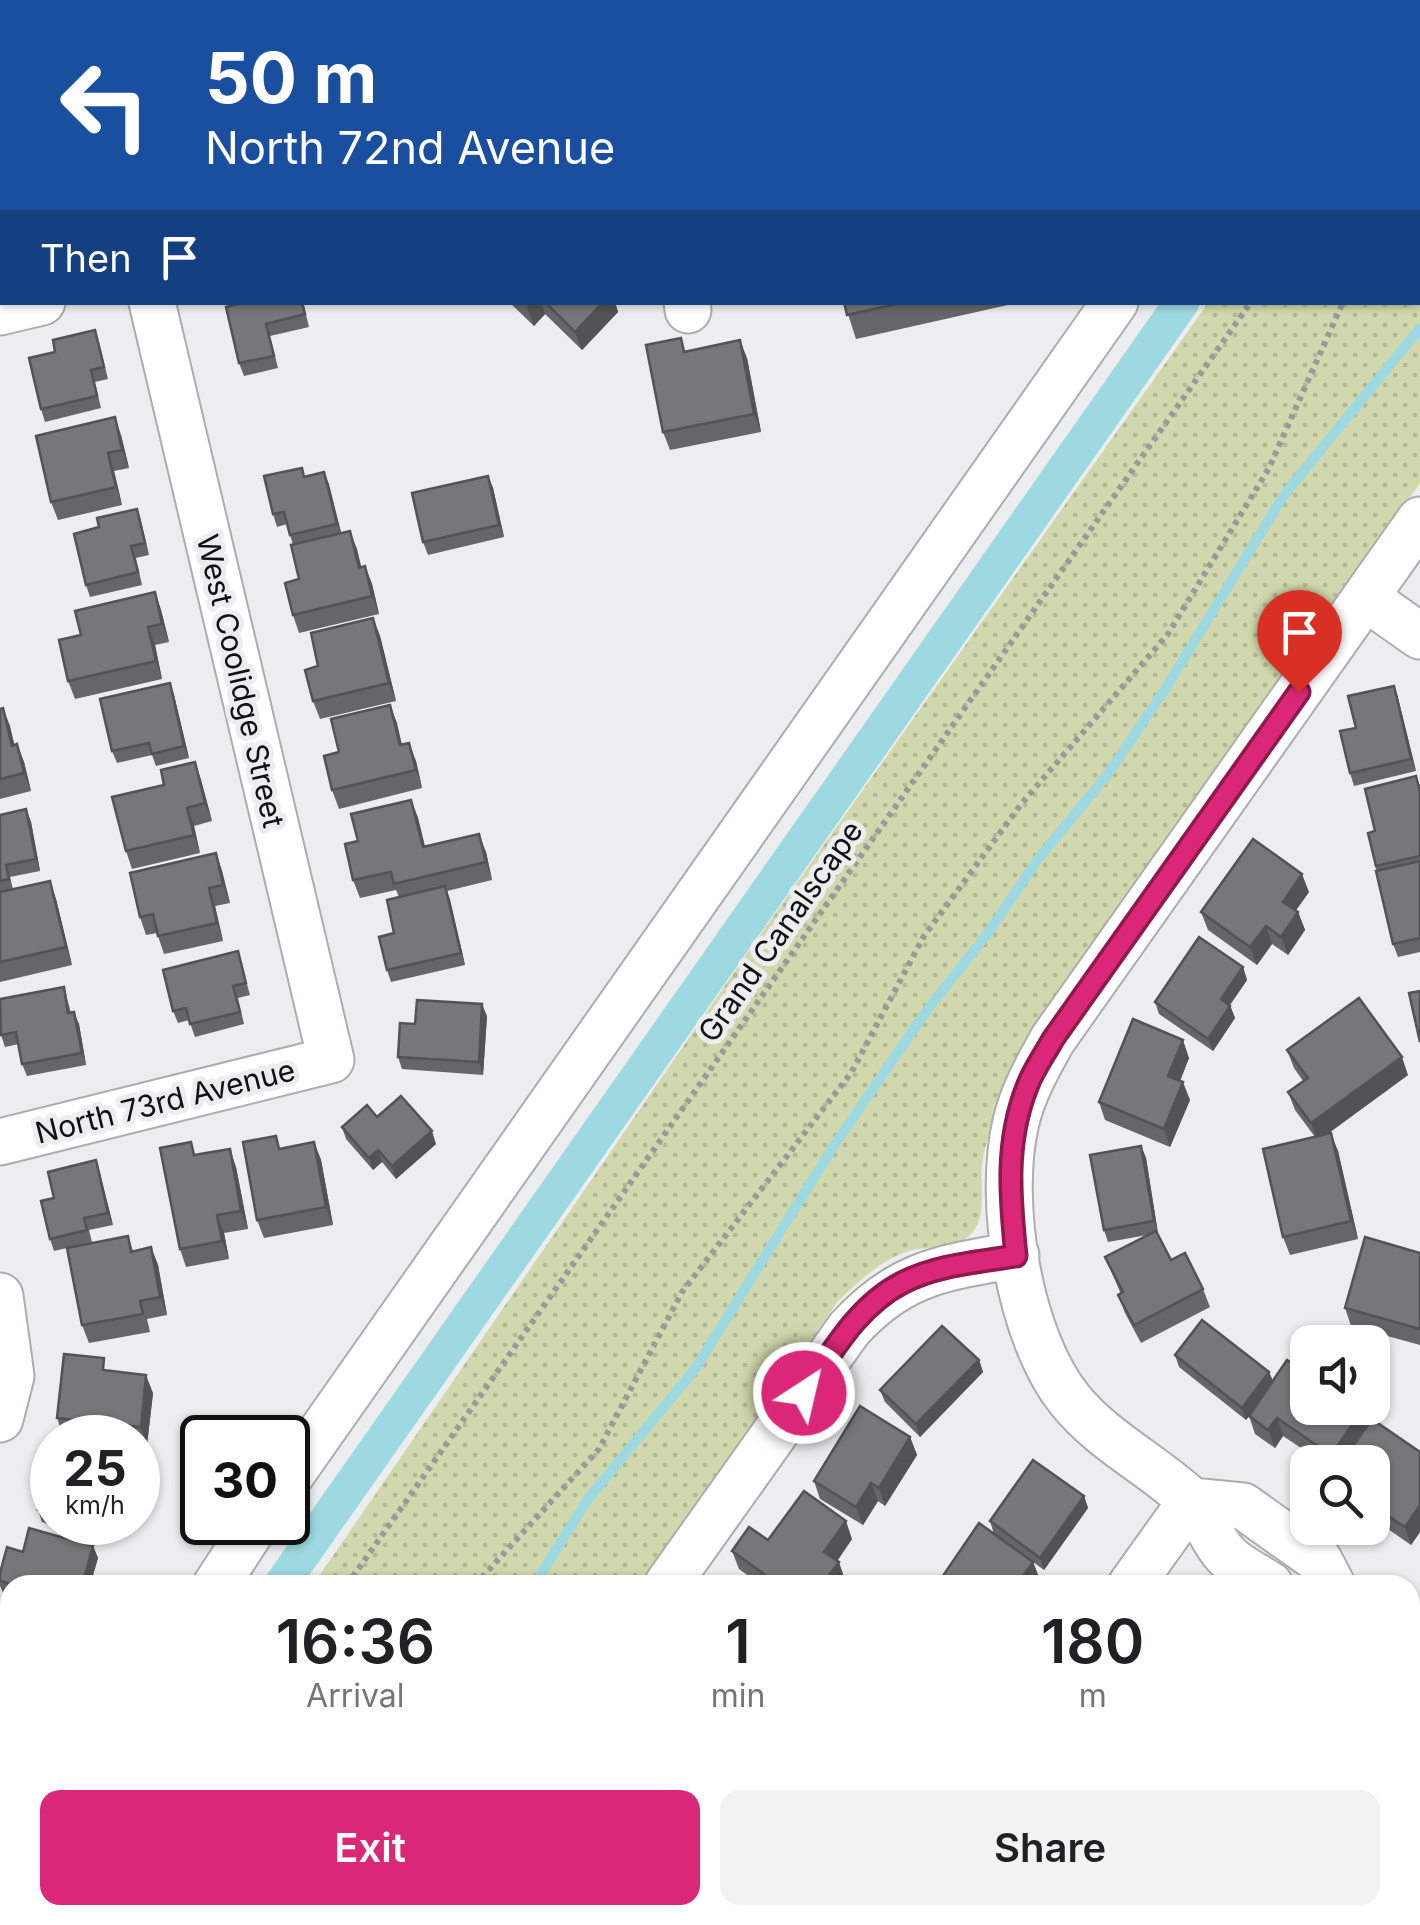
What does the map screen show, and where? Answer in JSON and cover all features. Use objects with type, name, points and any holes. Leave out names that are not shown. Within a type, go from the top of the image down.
[{"type":"street","points":[[0,312],[29,305]]},
{"type":"street","name":"West Coolidge Street","points":[[153,305],[331,1060]]},
{"type":"street","points":[[310,1448],[1112,305]]},
{"type":"street","points":[[1255,1575],[1226,1556],[1191,1500],[1101,1430],[1072,1403],[1048,1370],[1035,1340],[1016,1256],[1009,1178],[1015,1123],[1028,1084],[1053,1039],[1420,520]]},
{"type":"street","points":[[1366,598],[1420,636]]},
{"type":"street","name":"North 73rd Avenue","points":[[0,1142],[331,1060]]},
{"type":"street","points":[[674,1575],[849,1329],[872,1303],[902,1283],[932,1272],[1016,1256]]},
{"type":"street","points":[[0,1296],[11,1376],[0,1418]]},
{"type":"street","points":[[1139,1575],[1191,1500]]},
{"type":"street","points":[[1191,1500],[1243,1506],[1318,1560],[1326,1575]]},
{"type":"street","points":[[223,1575],[242,1545]]},
{"type":"path","name":"Grand Canalscape","points":[[353,1575],[1249,305]]},
{"type":"path","points":[[483,1575],[598,1449],[682,1292],[852,1073],[924,936],[1022,804],[1168,634],[1269,468],[1342,305]]},
{"type":"green space","points":[[1207,305],[1420,305],[1420,483],[1048,1011],[994,1118],[983,1158],[982,1207],[972,1233],[958,1242],[896,1256],[838,1301],[649,1575],[320,1575],[748,952]]},
{"type":"building","points":[[303,305],[305,314],[266,324],[274,356],[239,363],[226,307]]},
{"type":"building","points":[[548,305],[600,305],[575,332]]},
{"type":"building","points":[[845,305],[892,305],[847,315]]},
{"type":"building","points":[[95,330],[104,367],[91,370],[97,396],[41,409],[29,358],[55,352],[53,340]]},
{"type":"building","points":[[681,338],[684,352],[740,340],[754,414],[663,432],[646,345]]},
{"type":"building","points":[[115,417],[122,450],[108,453],[116,487],[51,502],[36,436]]},
{"type":"building","points":[[302,468],[304,477],[324,472],[337,524],[290,535],[284,512],[273,514],[264,476]]},
{"type":"building","points":[[488,476],[499,525],[423,542],[412,493]]},
{"type":"building","points":[[137,509],[145,543],[131,546],[138,572],[86,585],[74,534],[99,527],[97,518]]},
{"type":"building","points":[[350,531],[359,568],[365,566],[372,596],[293,615],[285,583],[299,579],[291,545]]},
{"type":"building","points":[[155,592],[162,624],[148,627],[156,661],[68,681],[59,640],[81,635],[75,611]]},
{"type":"building","points":[[373,618],[389,683],[313,701],[305,670],[318,666],[311,633]]},
{"type":"building","points":[[170,683],[184,746],[152,754],[149,743],[112,751],[100,699]]},
{"type":"building","points":[[1394,686],[1411,759],[1350,773],[1340,731],[1356,728],[1348,696]]},
{"type":"building","points":[[390,705],[400,745],[409,743],[416,770],[332,790],[324,756],[339,752],[331,719]]},
{"type":"building","points":[[3,708],[12,746],[17,744],[24,773],[0,779],[0,709]]},
{"type":"building","points":[[195,762],[205,803],[187,808],[194,835],[126,851],[112,797],[164,785],[161,770]]},
{"type":"building","points":[[1416,776],[1420,792],[1420,856],[1376,866],[1368,833],[1375,831],[1365,789]]},
{"type":"building","points":[[411,800],[423,847],[479,834],[486,862],[394,884],[391,872],[353,880],[345,844],[358,841],[351,814]]},
{"type":"building","points":[[26,809],[36,859],[6,865],[9,879],[0,881],[0,815]]},
{"type":"building","points":[[1253,839],[1302,874],[1283,902],[1298,912],[1281,937],[1266,926],[1250,947],[1201,912]]},
{"type":"building","points":[[216,853],[223,885],[209,888],[217,923],[158,936],[153,914],[140,917],[130,873]]},
{"type":"building","points":[[1420,861],[1420,938],[1393,944],[1376,871]]},
{"type":"building","points":[[50,881],[66,947],[0,962],[0,892]]},
{"type":"building","points":[[445,886],[461,953],[387,970],[379,937],[394,933],[387,900]]},
{"type":"building","points":[[1199,937],[1243,967],[1221,999],[1230,1006],[1208,1039],[1155,1002]]},
{"type":"building","points":[[238,951],[246,983],[233,986],[240,1012],[190,1024],[186,1008],[173,1011],[163,970]]},
{"type":"building","points":[[64,987],[68,1013],[74,1012],[82,1053],[22,1064],[16,1032],[1,1035],[0,999]]},
{"type":"building","points":[[1420,991],[1420,1042],[1409,993]]},
{"type":"building","points":[[1359,998],[1402,1057],[1311,1123],[1288,1092],[1308,1078],[1287,1050]]},
{"type":"building","points":[[417,1000],[482,1004],[479,1062],[398,1057],[400,1023],[415,1024]]},
{"type":"building","points":[[1133,1019],[1183,1040],[1168,1076],[1183,1082],[1164,1129],[1099,1102]]},
{"type":"building","points":[[401,1096],[432,1131],[392,1166],[378,1150],[369,1158],[342,1127],[367,1105],[377,1117]]},
{"type":"building","points":[[1331,1133],[1351,1221],[1283,1237],[1263,1149]]},
{"type":"building","points":[[276,1136],[279,1149],[314,1142],[326,1207],[257,1220],[243,1142]]},
{"type":"building","points":[[191,1142],[194,1155],[230,1149],[241,1211],[217,1215],[222,1241],[180,1249],[160,1148]]},
{"type":"building","points":[[1141,1146],[1154,1221],[1104,1230],[1090,1155]]},
{"type":"building","points":[[96,1160],[108,1213],[84,1218],[87,1230],[50,1239],[41,1201],[54,1198],[48,1172]]},
{"type":"building","points":[[1156,1231],[1171,1260],[1185,1253],[1203,1289],[1134,1325],[1105,1257]]},
{"type":"building","points":[[128,1236],[131,1252],[151,1247],[160,1297],[140,1301],[143,1314],[82,1325],[67,1248]]},
{"type":"building","points":[[1365,1237],[1420,1253],[1420,1329],[1345,1308]]},
{"type":"building","points":[[1202,1320],[1269,1372],[1242,1408],[1175,1355]]},
{"type":"building","points":[[942,1326],[979,1360],[916,1424],[880,1390]]},
{"type":"building","points":[[64,1354],[104,1358],[103,1370],[146,1375],[142,1415],[57,1415]]},
{"type":"building","points":[[1287,1360],[1290,1425],[1352,1425],[1338,1445],[1316,1445],[1277,1418],[1268,1430],[1249,1416]]},
{"type":"building","points":[[860,1406],[910,1437],[879,1488],[871,1483],[856,1507],[814,1481]]},
{"type":"building","points":[[1368,1425],[1381,1425],[1420,1452],[1420,1505],[1405,1527],[1390,1517],[1390,1445],[1354,1445]]},
{"type":"building","points":[[1033,1460],[1084,1496],[1040,1558],[990,1521]]},
{"type":"building","points":[[804,1491],[846,1521],[824,1552],[839,1562],[829,1575],[765,1575],[732,1551],[749,1527],[768,1540]]},
{"type":"building","points":[[979,1523],[1033,1562],[1024,1575],[943,1575]]},
{"type":"building","points":[[29,1528],[30,1545],[93,1546],[85,1575],[0,1575],[7,1547],[23,1552]]},
{"type":"waterway","points":[[288,1575],[1180,305]]},
{"type":"waterway","points":[[540,1575],[588,1499],[695,1369],[831,1150],[927,1010],[988,933],[1038,859],[1108,774],[1169,683],[1284,495],[1420,328]]},
{"type":"route","points":[[804,1393],[872,1303],[902,1283],[962,1264],[1016,1256],[1009,1178],[1015,1123],[1028,1084],[1053,1039],[1299,692]]}]
